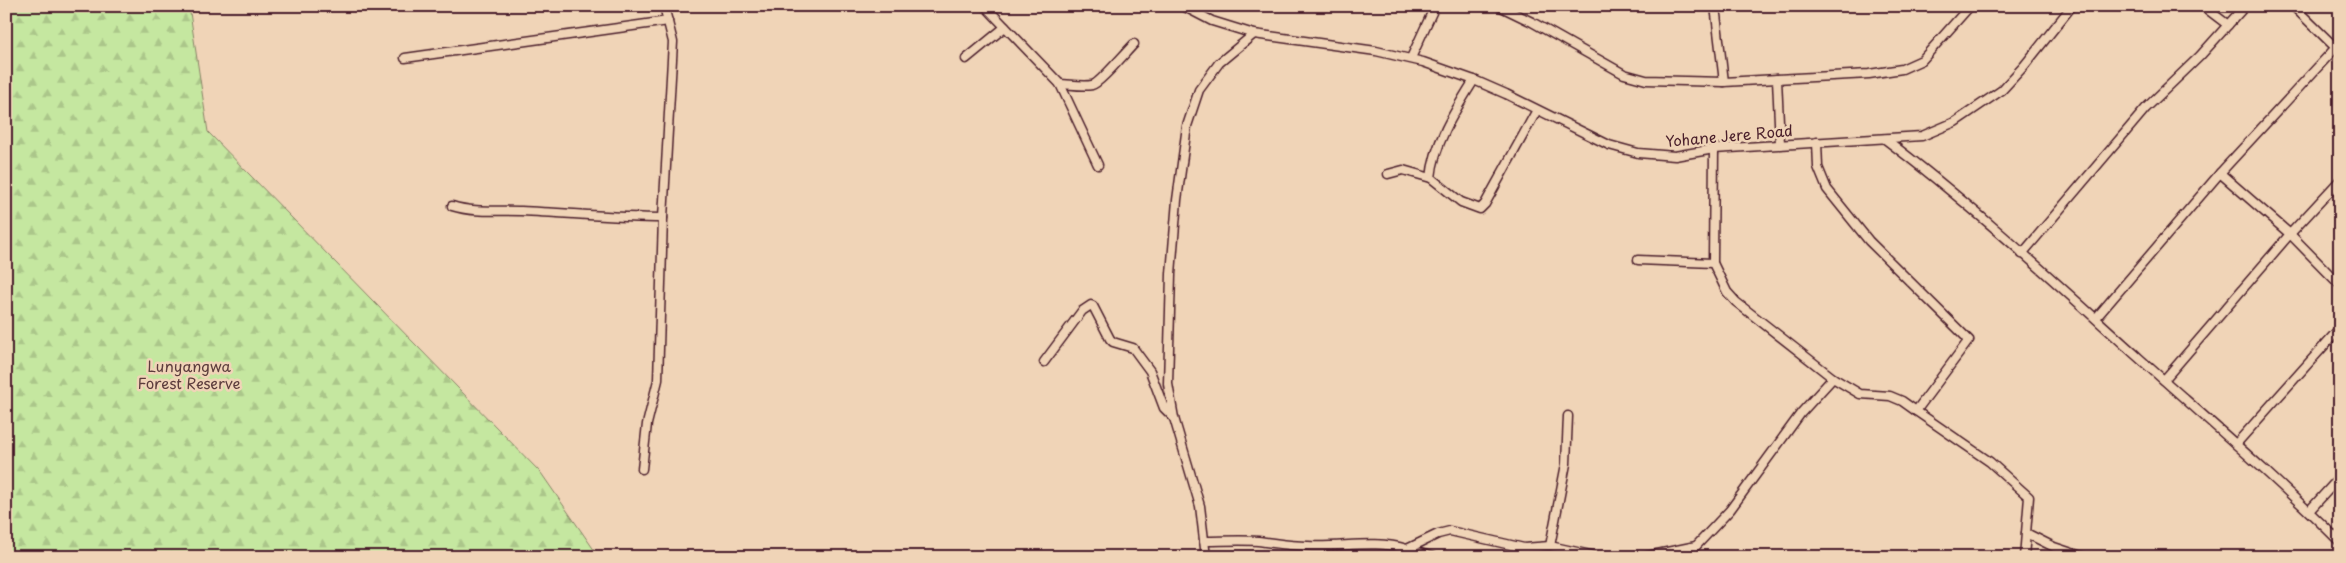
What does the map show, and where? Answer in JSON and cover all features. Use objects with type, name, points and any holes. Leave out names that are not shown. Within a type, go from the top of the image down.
[{"type":"street","points":[[642,469],[646,424],[658,380],[673,42],[664,6]]},
{"type":"street","points":[[985,6],[1060,84],[1098,165]]},
{"type":"street","name":"Yohane Jere Road","points":[[1183,6],[1212,21],[1254,34],[1376,51],[1411,58],[1474,80],[1600,141],[1638,153],[1675,156],[1714,149],[1922,136],[1955,122],[2002,90],[2024,66],[2072,6]]},
{"type":"street","points":[[1411,58],[1435,6]]},
{"type":"street","points":[[1499,6],[1532,22],[1624,74],[1646,80],[1724,82],[1869,74],[1913,65],[1922,60],[1970,6]]},
{"type":"street","points":[[1715,6],[1724,82]]},
{"type":"street","points":[[2203,6],[2228,24]]},
{"type":"street","points":[[2022,254],[2146,108],[2200,56],[2246,6]]},
{"type":"street","points":[[2096,318],[2220,173],[2338,46],[2292,6]]},
{"type":"street","points":[[405,58],[668,21]]},
{"type":"street","points":[[966,59],[1005,27]]},
{"type":"street","points":[[1206,557],[1200,506],[1174,418],[1168,384],[1171,274],[1177,200],[1187,126],[1199,90],[1219,63],[1254,34]]},
{"type":"street","points":[[1060,84],[1092,85],[1100,81],[1117,60],[1134,44]]},
{"type":"street","points":[[1777,79],[1780,144]]},
{"type":"street","points":[[1431,178],[1435,150],[1474,80]]},
{"type":"street","points":[[1388,174],[1403,170],[1431,178],[1461,202],[1480,208],[1485,204],[1537,110]]},
{"type":"street","points":[[1885,139],[1922,167],[2096,318],[2309,511],[2340,542]]},
{"type":"street","points":[[1817,142],[1818,167],[1827,189],[1869,240],[1969,340],[1916,411]]},
{"type":"street","points":[[1714,149],[1713,263],[1727,292],[1736,302],[1833,378],[1860,394],[1890,396],[1902,401],[1990,462],[2024,492],[2029,498],[2030,506],[2024,557]]},
{"type":"street","points":[[2220,173],[2290,234],[2340,285]]},
{"type":"street","points":[[2164,380],[2290,234],[2340,180]]},
{"type":"street","points":[[452,206],[468,211],[520,211],[611,218],[664,218]]},
{"type":"street","points":[[1638,260],[1713,263]]},
{"type":"street","points":[[1044,362],[1082,310],[1090,305],[1093,306],[1110,339],[1113,342],[1132,348],[1150,372],[1164,408],[1174,418]]},
{"type":"street","points":[[2236,444],[2340,328]]},
{"type":"street","points":[[1686,557],[1730,510],[1801,413],[1833,378]]},
{"type":"street","points":[[1550,546],[1566,464],[1568,416]]},
{"type":"street","points":[[2309,511],[2340,477]]},
{"type":"street","points":[[1407,549],[1438,534],[1450,531],[1524,548],[1550,546],[1600,557]]},
{"type":"street","points":[[2026,533],[2054,547],[2084,557]]},
{"type":"street","points":[[1204,541],[1257,541],[1308,546],[1390,544],[1433,557]]},
{"type":"street","points":[[1643,557],[1696,546]]},
{"type":"green space","name":"Lunyangwa Forest Reserve","points":[[6,6],[189,6],[208,132],[541,473],[599,557],[6,557]]}]
